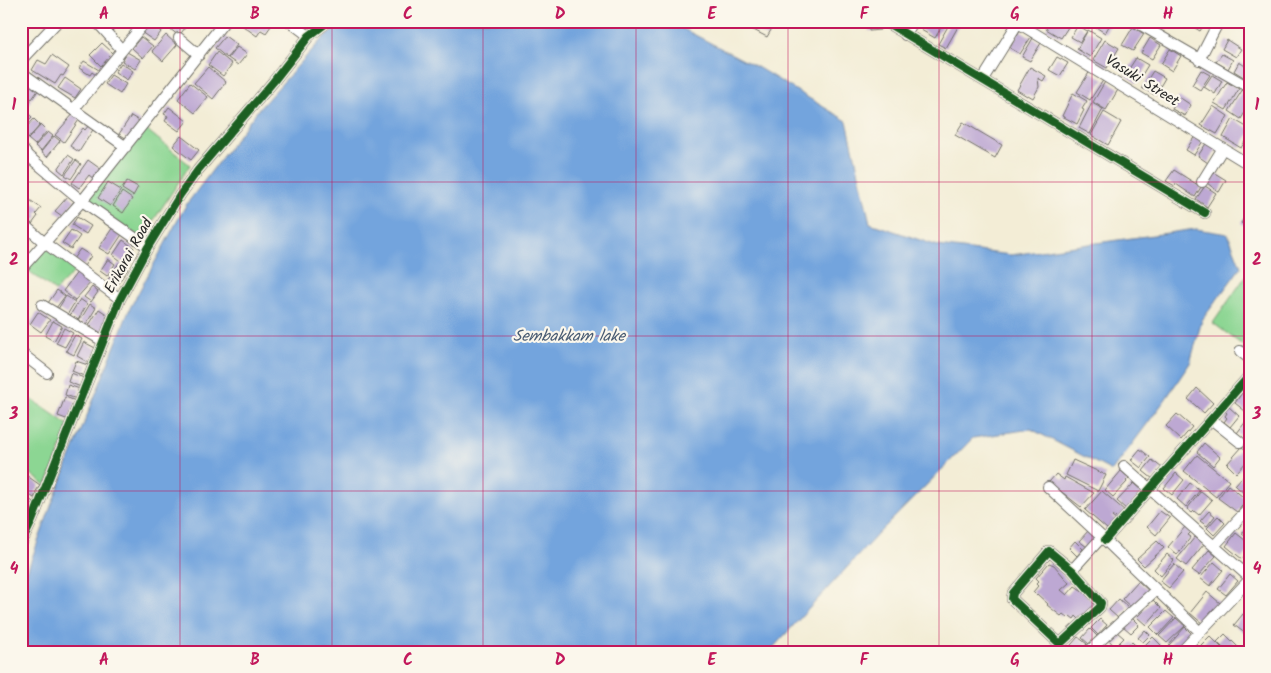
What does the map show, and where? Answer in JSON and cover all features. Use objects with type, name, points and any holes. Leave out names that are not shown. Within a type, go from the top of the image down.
[{"type":"street","points":[[21,60],[58,21]]},
{"type":"street","points":[[96,21],[122,50]]},
{"type":"street","points":[[74,109],[146,21]]},
{"type":"street","points":[[21,269],[46,244],[126,148],[225,21]]},
{"type":"street","points":[[290,21],[309,36]]},
{"type":"street","name":"Erikarai Road","points":[[21,544],[64,442],[120,299],[148,247],[198,170],[273,82],[309,36],[328,21]]},
{"type":"street","points":[[884,21],[1205,213]]},
{"type":"street","points":[[905,35],[914,21]]},
{"type":"street","points":[[1134,21],[1250,88]]},
{"type":"street","points":[[1199,60],[1219,21]]},
{"type":"street","points":[[983,79],[1019,22]]},
{"type":"street","name":"Vasuki Street","points":[[1019,22],[1250,165]]},
{"type":"street","points":[[179,38],[199,55]]},
{"type":"street","points":[[21,72],[126,148]]},
{"type":"street","points":[[21,147],[28,156],[82,201],[148,247]]},
{"type":"street","points":[[1202,182],[1222,148]]},
{"type":"street","points":[[21,222],[46,244],[120,299]]},
{"type":"street","points":[[42,305],[103,341]]},
{"type":"street","points":[[1240,351],[1250,359]]},
{"type":"street","points":[[21,353],[47,373]]},
{"type":"street","points":[[1072,570],[1150,489],[1250,375]]},
{"type":"street","points":[[1211,419],[1240,442]]},
{"type":"street","points":[[1124,466],[1250,579],[1181,652]]},
{"type":"street","points":[[1048,487],[1104,538],[1200,632]]},
{"type":"street","points":[[1214,546],[1250,507]]},
{"type":"street","points":[[1048,551],[1072,570],[1101,602],[1100,607],[1060,644],[1012,599],[1012,593],[1048,551]]},
{"type":"street","points":[[1088,652],[1156,590]]},
{"type":"green space","points":[[147,130],[190,165],[142,238],[82,201]]},
{"type":"green space","points":[[43,246],[78,268],[55,291],[25,268]]},
{"type":"green space","points":[[1250,270],[1250,349],[1249,350],[1213,323]]},
{"type":"green space","points":[[21,392],[70,426],[46,486],[21,466]]},
{"type":"water","name":"Sembakkam lake","points":[[343,21],[668,21],[757,67],[847,121],[870,223],[938,246],[1011,255],[1196,229],[1228,234],[1241,267],[1202,320],[1190,363],[1112,471],[1031,429],[973,438],[877,535],[769,652],[21,652],[21,588],[51,506],[130,308],[186,205],[257,111],[323,38]]},
{"type":"building","points":[[102,21],[120,21],[121,22],[112,31]]},
{"type":"building","points":[[153,21],[166,21],[169,23],[162,31],[152,23]]},
{"type":"building","points":[[174,21],[190,21],[179,36],[169,28]]},
{"type":"building","points":[[246,21],[265,21],[271,26],[266,33],[261,30],[257,36],[243,26]]},
{"type":"building","points":[[746,21],[773,21],[775,23],[767,37],[744,25]]},
{"type":"building","points":[[868,21],[879,21],[880,30],[869,31]]},
{"type":"building","points":[[926,21],[945,21],[935,38],[921,30]]},
{"type":"building","points":[[951,21],[959,25],[946,48],[938,44]]},
{"type":"building","points":[[1050,21],[1072,21],[1061,38],[1046,29]]},
{"type":"building","points":[[1097,21],[1112,21],[1105,33],[1094,26]]},
{"type":"building","points":[[1184,21],[1206,21],[1200,31]]},
{"type":"building","points":[[149,22],[161,32],[154,41],[141,32]]},
{"type":"building","points":[[1078,25],[1087,31],[1080,42],[1071,37]]},
{"type":"building","points":[[1133,27],[1144,34],[1133,51],[1122,45]]},
{"type":"building","points":[[1020,30],[1031,37],[1020,54],[1010,48]]},
{"type":"building","points":[[1088,30],[1101,38],[1090,57],[1077,49]]},
{"type":"building","points":[[166,35],[177,45],[163,61],[152,51]]},
{"type":"building","points":[[225,36],[237,45],[227,58],[215,48]]},
{"type":"building","points":[[141,37],[153,46],[143,58],[132,48]]},
{"type":"building","points":[[1033,38],[1041,43],[1030,61],[1022,57]]},
{"type":"building","points":[[1150,38],[1161,45],[1152,59],[1141,53]]},
{"type":"building","points":[[1105,40],[1119,48],[1107,68],[1093,60]]},
{"type":"building","points":[[1227,40],[1241,49],[1236,57],[1222,49]]},
{"type":"building","points":[[102,43],[113,53],[101,66],[90,55]]},
{"type":"building","points":[[237,47],[247,54],[238,65],[228,58]]},
{"type":"building","points":[[1170,49],[1181,56],[1172,71],[1161,64]]},
{"type":"building","points":[[127,52],[141,60],[135,69],[122,61]]},
{"type":"building","points":[[217,52],[232,64],[223,76],[208,65]]},
{"type":"building","points":[[1222,54],[1233,60],[1228,69],[1216,62]]},
{"type":"building","points":[[52,55],[69,67],[55,84],[32,70],[38,60],[46,64]]},
{"type":"building","points":[[1057,57],[1068,63],[1060,76],[1049,70]]},
{"type":"building","points":[[1136,58],[1148,65],[1137,83],[1125,75]]},
{"type":"building","points":[[84,61],[99,70],[96,75],[92,72],[90,75],[79,68]]},
{"type":"building","points":[[1239,62],[1250,69],[1250,81],[1234,71]]},
{"type":"building","points":[[121,63],[133,71],[127,80],[115,72]]},
{"type":"building","points":[[208,67],[226,82],[213,99],[194,83]]},
{"type":"building","points":[[1030,67],[1046,76],[1043,81],[1038,78],[1039,87],[1033,98],[1017,90]]},
{"type":"building","points":[[1201,70],[1210,75],[1200,90],[1192,85]]},
{"type":"building","points":[[1090,71],[1104,79],[1090,100],[1077,92]]},
{"type":"building","points":[[1153,71],[1165,78],[1155,95],[1142,88]]},
{"type":"building","points":[[111,75],[126,84],[120,94],[105,84]]},
{"type":"building","points":[[1212,75],[1222,81],[1215,94],[1204,87]]},
{"type":"building","points":[[23,78],[39,89],[32,99],[21,91]]},
{"type":"building","points":[[65,78],[81,89],[75,98],[58,88]]},
{"type":"building","points":[[1106,80],[1119,88],[1106,110],[1093,102]]},
{"type":"building","points":[[1227,82],[1239,89],[1226,110],[1214,103]]},
{"type":"building","points":[[190,83],[208,97],[195,113],[178,99]]},
{"type":"building","points":[[1243,89],[1250,92],[1250,104],[1241,119],[1229,111]]},
{"type":"building","points":[[1073,93],[1087,101],[1077,124],[1062,116]]},
{"type":"building","points":[[21,94],[31,100],[26,109],[21,107]]},
{"type":"building","points":[[1179,97],[1191,105],[1185,116],[1172,109]]},
{"type":"building","points":[[1092,103],[1103,109],[1090,134],[1079,128]]},
{"type":"building","points":[[1213,106],[1228,116],[1217,134],[1201,125]]},
{"type":"building","points":[[21,107],[32,117],[21,129]]},
{"type":"building","points":[[169,107],[187,121],[179,131],[165,121],[168,116],[164,114]]},
{"type":"building","points":[[1104,112],[1121,122],[1108,145],[1091,135]]},
{"type":"building","points":[[74,113],[81,117],[64,142],[55,135]]},
{"type":"building","points":[[131,116],[141,122],[129,140],[119,134]]},
{"type":"building","points":[[34,119],[40,125],[28,139],[21,133]]},
{"type":"building","points":[[1233,119],[1250,129],[1250,133],[1241,148],[1223,137]]},
{"type":"building","points":[[963,122],[1002,145],[995,158],[955,135]]},
{"type":"building","points":[[41,125],[47,131],[35,145],[28,139]]},
{"type":"building","points":[[89,125],[94,128],[79,152],[70,146],[83,128],[85,130]]},
{"type":"building","points":[[48,132],[53,136],[41,151],[35,146]]},
{"type":"building","points":[[54,136],[60,141],[47,157],[41,152]]},
{"type":"building","points":[[181,136],[199,150],[191,160],[173,146]]},
{"type":"building","points":[[1195,136],[1203,141],[1194,155],[1186,150]]},
{"type":"building","points":[[1207,142],[1217,149],[1208,163],[1198,156]]},
{"type":"building","points":[[68,155],[74,159],[64,174],[58,169]]},
{"type":"building","points":[[76,160],[81,164],[71,179],[65,175]]},
{"type":"building","points":[[88,160],[102,170],[95,180],[89,175],[79,188],[72,183]]},
{"type":"building","points":[[1174,170],[1201,187],[1195,197],[1176,184],[1175,186],[1166,181]]},
{"type":"building","points":[[1213,172],[1226,180],[1219,192],[1207,183]]},
{"type":"building","points":[[127,181],[138,187],[133,196],[122,189]]},
{"type":"building","points":[[108,182],[121,190],[110,206],[98,198]]},
{"type":"building","points":[[1205,186],[1216,193],[1207,207],[1196,199]]},
{"type":"building","points":[[122,192],[132,199],[123,213],[113,206]]},
{"type":"building","points":[[69,195],[75,200],[62,216],[55,211]]},
{"type":"building","points":[[27,198],[41,208],[32,224],[21,216],[21,206]]},
{"type":"building","points":[[1250,209],[1250,229],[1241,223]]},
{"type":"building","points":[[77,217],[91,226],[86,234],[72,225]]},
{"type":"building","points":[[113,227],[123,233],[109,254],[99,248]]},
{"type":"building","points":[[71,230],[80,236],[71,249],[62,243]]},
{"type":"building","points":[[123,240],[134,248],[124,263],[113,255]]},
{"type":"building","points":[[80,249],[91,256],[84,266],[73,259]]},
{"type":"building","points":[[108,259],[115,264],[107,276],[100,271]]},
{"type":"building","points":[[119,263],[128,269],[114,289],[105,284]]},
{"type":"building","points":[[78,271],[92,281],[75,300],[63,291]]},
{"type":"building","points":[[92,287],[98,292],[91,302],[84,297]]},
{"type":"building","points":[[57,290],[65,296],[56,308],[48,303]]},
{"type":"building","points":[[66,296],[75,302],[67,315],[58,309]]},
{"type":"building","points":[[80,299],[87,304],[77,322],[69,317]]},
{"type":"building","points":[[90,304],[96,308],[85,326],[79,322]]},
{"type":"building","points":[[99,309],[108,315],[106,318],[109,320],[101,333],[89,325]]},
{"type":"building","points":[[38,312],[50,320],[41,332],[30,324]]},
{"type":"building","points":[[53,321],[62,326],[54,341],[45,336]]},
{"type":"building","points":[[64,328],[73,333],[65,347],[56,343]]},
{"type":"building","points":[[75,335],[82,339],[74,355],[66,351]]},
{"type":"building","points":[[84,342],[97,349],[89,363],[77,356]]},
{"type":"building","points":[[76,361],[88,365],[84,376],[72,371]]},
{"type":"building","points":[[71,373],[84,378],[81,387],[68,382]]},
{"type":"building","points":[[68,385],[80,389],[77,399],[65,395]]},
{"type":"building","points":[[1197,388],[1213,403],[1204,413],[1188,399]]},
{"type":"building","points":[[1242,393],[1250,400],[1250,415],[1235,403]]},
{"type":"building","points":[[65,397],[76,401],[69,420],[58,416]]},
{"type":"building","points":[[1229,407],[1239,416],[1230,427],[1224,422],[1227,418],[1225,411]]},
{"type":"building","points":[[1177,414],[1192,427],[1181,440],[1166,426]]},
{"type":"building","points":[[1247,420],[1250,422],[1250,437],[1247,441],[1237,433]]},
{"type":"building","points":[[1204,443],[1220,457],[1213,466],[1197,452]]},
{"type":"building","points":[[1242,447],[1250,453],[1250,458],[1236,473],[1227,464]]},
{"type":"building","points":[[1140,449],[1150,457],[1141,468],[1131,460]]},
{"type":"building","points":[[1197,455],[1229,481],[1216,497],[1184,471]]},
{"type":"building","points":[[1073,460],[1106,475],[1098,491],[1066,475]]},
{"type":"building","points":[[1152,460],[1162,468],[1153,479],[1143,471]]},
{"type":"building","points":[[1121,471],[1129,478],[1113,497],[1105,490]]},
{"type":"building","points":[[23,473],[40,485],[34,498],[21,489],[21,475]]},
{"type":"building","points":[[1176,473],[1184,480],[1172,495],[1164,488]]},
{"type":"building","points":[[1056,474],[1064,480],[1065,477],[1094,493],[1081,507],[1049,482]]},
{"type":"building","points":[[1242,477],[1250,483],[1250,499],[1235,485]]},
{"type":"building","points":[[1134,483],[1143,491],[1127,510],[1117,501]]},
{"type":"building","points":[[1190,483],[1200,490],[1186,507],[1177,499]]},
{"type":"building","points":[[1228,485],[1247,500],[1237,512],[1218,498]]},
{"type":"building","points":[[1102,491],[1125,511],[1118,520],[1114,516],[1112,517],[1117,521],[1107,529],[1085,510]]},
{"type":"building","points":[[1201,491],[1212,500],[1199,515],[1187,509]]},
{"type":"building","points":[[21,492],[33,502],[25,514],[21,511]]},
{"type":"building","points":[[1160,511],[1170,518],[1156,535],[1147,527]]},
{"type":"building","points":[[1209,511],[1215,516],[1207,526],[1200,521]]},
{"type":"building","points":[[1218,516],[1225,523],[1214,535],[1207,528]]},
{"type":"building","points":[[1250,522],[1250,540],[1242,534]]},
{"type":"building","points":[[1185,527],[1191,532],[1188,535],[1191,537],[1177,555],[1168,547]]},
{"type":"building","points":[[1089,530],[1096,538],[1087,547],[1079,541]]},
{"type":"building","points":[[1236,533],[1250,544],[1250,550],[1242,559],[1226,546]]},
{"type":"building","points":[[1195,537],[1204,544],[1186,566],[1177,559]]},
{"type":"building","points":[[1075,541],[1083,549],[1077,556],[1069,548]]},
{"type":"building","points":[[1157,541],[1164,548],[1144,566],[1137,559]]},
{"type":"building","points":[[1209,550],[1216,556],[1199,575],[1192,570]]},
{"type":"building","points":[[1167,554],[1174,560],[1161,576],[1154,569]]},
{"type":"building","points":[[1214,562],[1223,570],[1210,586],[1200,578]]},
{"type":"building","points":[[1049,563],[1054,565],[1069,583],[1061,590],[1067,595],[1075,586],[1093,602],[1095,607],[1080,620],[1076,616],[1074,619],[1070,616],[1068,618],[1063,614],[1061,616],[1033,592],[1038,586],[1036,584],[1039,581],[1036,578]]},
{"type":"building","points":[[1174,564],[1183,572],[1169,588],[1160,581]]},
{"type":"building","points":[[1230,574],[1238,581],[1226,595],[1218,589]]},
{"type":"building","points":[[1138,581],[1149,591],[1133,609],[1122,599]]},
{"type":"building","points":[[1207,592],[1220,603],[1203,624],[1190,613]]},
{"type":"building","points":[[1119,599],[1128,607],[1118,618],[1109,610]]},
{"type":"building","points":[[1153,600],[1161,608],[1146,625],[1137,617]]},
{"type":"building","points":[[1166,611],[1174,618],[1158,635],[1150,627]]},
{"type":"building","points":[[1243,614],[1250,619],[1250,637],[1234,625]]},
{"type":"building","points":[[1131,617],[1139,625],[1131,633],[1123,626]]},
{"type":"building","points":[[1176,618],[1185,626],[1167,643],[1159,636]]},
{"type":"building","points":[[1100,619],[1107,625],[1098,635],[1091,628]]},
{"type":"building","points":[[1185,627],[1194,636],[1176,652],[1169,645]]},
{"type":"building","points":[[1090,629],[1097,636],[1089,644],[1082,638]]},
{"type":"building","points":[[1145,630],[1150,635],[1143,642],[1138,638]]},
{"type":"building","points":[[1117,632],[1124,638],[1115,647],[1109,640]]},
{"type":"building","points":[[1225,634],[1241,650],[1239,652],[1227,652],[1217,642]]},
{"type":"building","points":[[1210,636],[1226,652],[1207,652],[1201,645]]},
{"type":"building","points":[[1078,637],[1087,644],[1080,652],[1065,652]]},
{"type":"building","points":[[1153,637],[1161,645],[1152,652],[1145,645]]},
{"type":"building","points":[[1132,642],[1139,649],[1136,652],[1122,652]]},
{"type":"cycle path","points":[[21,544],[32,521],[120,299],[148,247],[198,170],[273,82],[309,36],[329,21]]},
{"type":"cycle path","points":[[884,21],[1205,213]]},
{"type":"cycle path","points":[[1105,540],[1250,375]]},
{"type":"cycle path","points":[[1049,551],[1072,570],[1101,603],[1100,607],[1060,644],[1012,599],[1013,593],[1049,551]]}]
